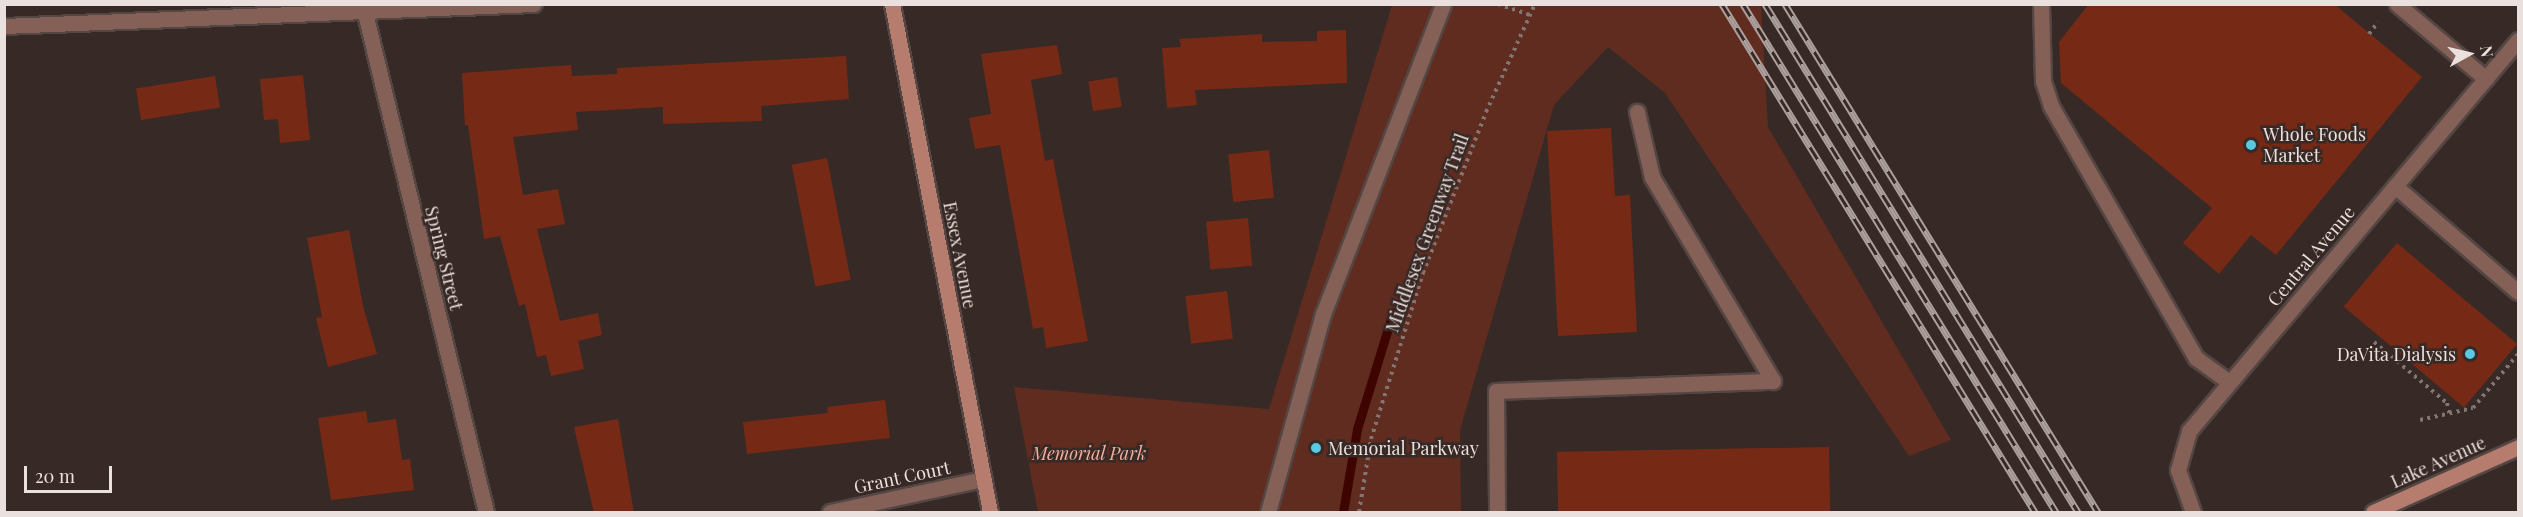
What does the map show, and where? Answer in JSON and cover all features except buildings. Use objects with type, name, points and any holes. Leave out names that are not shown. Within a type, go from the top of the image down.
[{"type":"street","points":[[4,26],[364,13],[534,4]]},
{"type":"street","name":"Essex Avenue","points":[[892,4],[990,513]]},
{"type":"street","points":[[1268,513],[1323,314],[1443,4]]},
{"type":"street","points":[[2041,4],[2043,81],[2051,106],[2196,358],[2229,382]]},
{"type":"street","points":[[2397,4],[2486,79]]},
{"type":"street","name":"Spring Street","points":[[364,13],[486,513]]},
{"type":"street","name":"Central Avenue","points":[[2193,513],[2180,484],[2182,443],[2229,382],[2518,40]]},
{"type":"street","points":[[1497,513],[1496,391],[1773,381],[1652,177],[1637,112]]},
{"type":"street","points":[[2395,186],[2518,292]]},
{"type":"street","name":"Lake Avenue","points":[[2373,513],[2518,447]]},
{"type":"street","name":"Grant Court","points":[[830,513],[983,479]]},
{"type":"path","points":[[1498,4],[1530,15]]},
{"type":"path","name":"Middlesex Greenway Trail","points":[[1359,513],[1371,439],[1423,273],[1535,4]]},
{"type":"path","points":[[2369,34],[2378,22]]},
{"type":"path","points":[[2374,342],[2447,403],[2450,415]]},
{"type":"path","points":[[2421,420],[2473,408],[2518,354]]},
{"type":"green space","name":"Memorial Park","points":[[1392,5],[1761,5],[1768,127],[1951,440],[1909,456],[1665,93],[1608,47],[1554,105],[1460,430],[1461,512],[1038,512],[1014,387],[1269,409]]},
{"type":"waterway","points":[[1343,512],[1357,429],[1393,312]]},
{"type":"railway","points":[[1722,4],[2035,512]]},
{"type":"railway","points":[[1743,4],[2056,512]]},
{"type":"railway","points":[[1765,4],[2078,512]]},
{"type":"railway","points":[[1785,4],[2098,512]]},
{"type":"place","name":"Whole Foods Market","points":[[2251,145]]},
{"type":"place","name":"DaVita Dialysis","points":[[2470,354]]},
{"type":"place","name":"Memorial Parkway","points":[[1316,448]]}]
